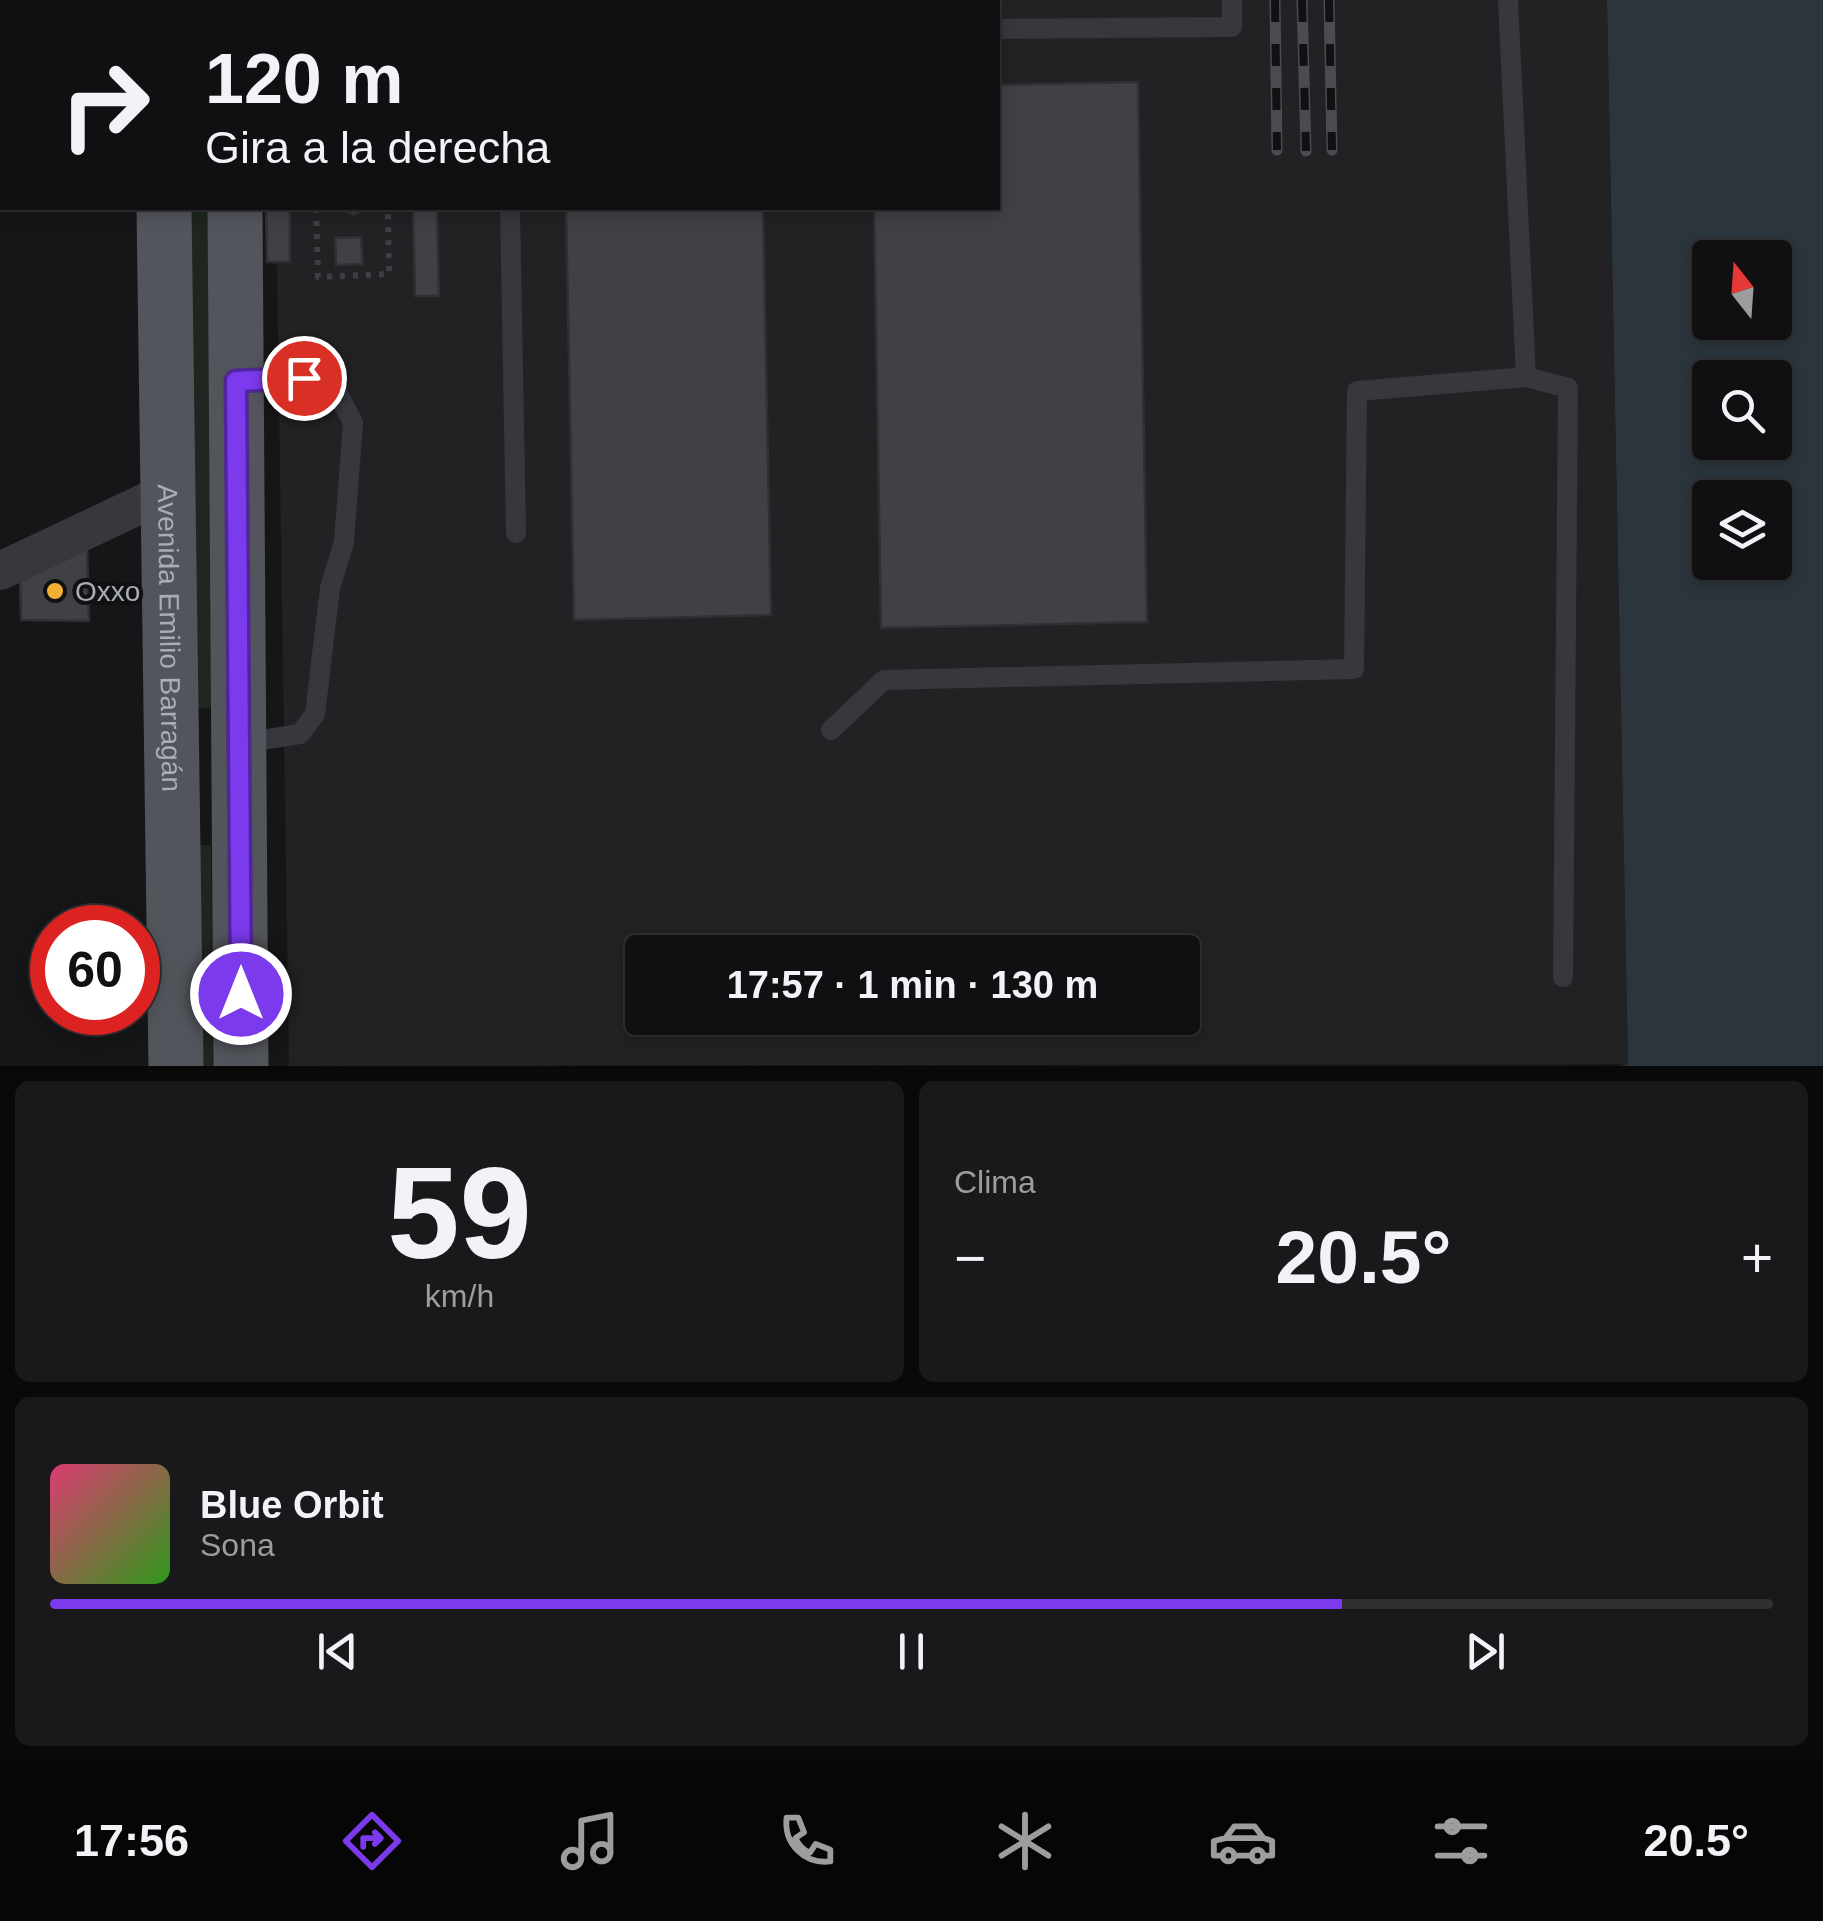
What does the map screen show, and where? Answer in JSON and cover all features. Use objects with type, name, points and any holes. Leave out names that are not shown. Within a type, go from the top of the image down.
[{"type":"main road","name":"Avenida Emilio Barragán","points":[[164,210],[176,1066]]},
{"type":"main road","points":[[235,210],[242,1066]]},
{"type":"main road","points":[[171,777],[241,760]]},
{"type":"street","points":[[0,571],[169,491]]},
{"type":"lane","points":[[1000,29],[1232,27],[1232,0]]},
{"type":"lane","points":[[1508,0],[1526,377]]},
{"type":"lane","points":[[510,210],[516,533]]},
{"type":"lane","points":[[831,730],[884,680],[1354,669],[1357,391],[1526,377],[1568,388],[1563,976]]},
{"type":"lane","points":[[236,381],[330,378],[354,423],[344,542],[330,588],[315,714],[300,734],[241,760]]},
{"type":"path","points":[[316,210],[318,277],[389,274],[388,210]]},
{"type":"shaded area","points":[[1000,0],[1607,0],[1628,1064],[289,1066],[276,210],[1000,210]]},
{"type":"shaded area","points":[[1607,0],[1823,0],[1823,1066],[1619,1066],[1628,1064]]},
{"type":"shaded area","points":[[184,210],[208,210],[212,708],[189,709]]},
{"type":"shaded area","points":[[186,845],[211,845],[213,1066],[189,1066]]},
{"type":"building","points":[[1138,82],[1147,622],[881,628],[874,210],[1000,210],[1000,85]]},
{"type":"building","points":[[266,210],[290,210],[290,262],[267,262]]},
{"type":"building","points":[[413,210],[437,210],[439,296],[415,296]]},
{"type":"building","points":[[566,210],[763,210],[771,615],[574,620]]},
{"type":"building","points":[[361,237],[363,264],[336,265],[335,238]]},
{"type":"building","points":[[87,545],[89,621],[21,620],[20,579]]},
{"type":"railway","points":[[1275,0],[1277,150]]},
{"type":"railway","points":[[1302,0],[1306,151]]},
{"type":"railway","points":[[1329,0],[1332,150]]},
{"type":"place","name":"Oxxo","points":[[55,591]]},
{"type":"route","points":[[241,994],[236,381],[304,378]]}]
